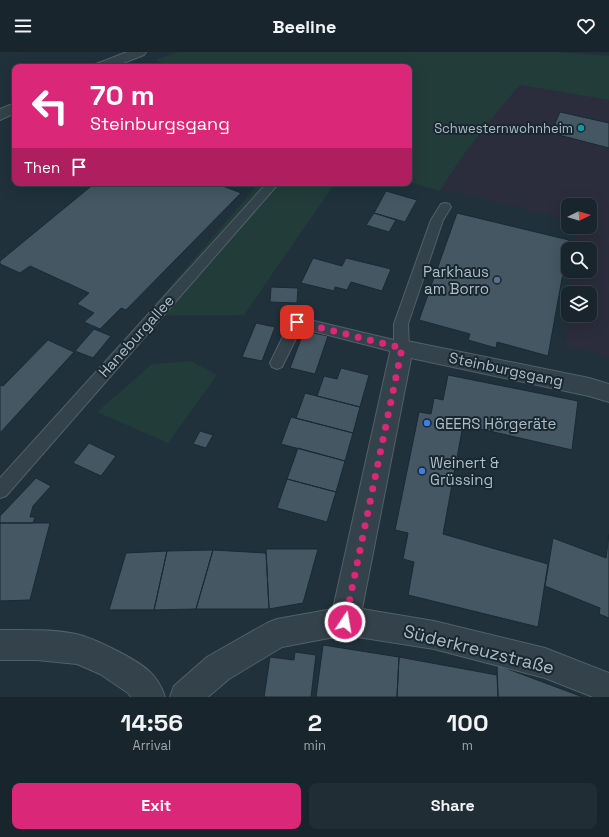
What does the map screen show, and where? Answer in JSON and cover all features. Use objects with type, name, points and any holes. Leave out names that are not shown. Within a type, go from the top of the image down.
[{"type":"street","points":[[109,64],[139,52]]},
{"type":"street","points":[[0,115],[12,109]]},
{"type":"street","points":[[345,622],[402,348]]},
{"type":"street","name":"Steinburgsgang","points":[[402,348],[599,390]]},
{"type":"street","name":"Süderkreuzstraße","points":[[185,697],[218,668],[277,633],[345,622],[442,637],[545,663],[609,688]]},
{"type":"street","points":[[0,645],[37,645],[77,649],[111,663],[139,682],[150,697]]},
{"type":"lane","name":"Haneburgallee","points":[[0,490],[270,186]]},
{"type":"lane","points":[[402,348],[401,324],[438,220],[446,207]]},
{"type":"lane","name":"Steinburgsgang","points":[[277,364],[297,322],[402,348]]},
{"type":"shaded area","points":[[520,85],[609,100],[609,356],[565,346],[567,322],[597,322],[597,286],[571,286],[571,278],[597,278],[597,242],[576,242],[576,234],[597,234],[597,198],[561,198],[561,218],[461,193],[440,191],[481,130]]},
{"type":"green space","points":[[178,52],[559,52],[609,56],[609,100],[520,85],[468,149],[440,191],[412,183],[412,64],[162,64],[156,60]]},
{"type":"green space","points":[[250,186],[333,186],[244,315],[145,316],[255,188]]},
{"type":"green space","points":[[191,361],[217,375],[168,443],[97,412],[152,364]]},
{"type":"building","name":"Schwesternwohnheim","points":[[560,112],[609,123],[609,148],[551,133]]},
{"type":"building","points":[[91,186],[223,186],[241,193],[126,310],[121,308],[100,329],[84,322],[94,313],[77,304],[89,293],[30,266],[20,273],[0,264],[0,261]]},
{"type":"building","points":[[386,191],[417,200],[405,222],[374,213]]},
{"type":"building","points":[[374,213],[396,220],[389,232],[366,225]]},
{"type":"building","name":"Parkhaus am Borro","points":[[457,213],[569,240],[569,242],[561,242],[562,278],[548,356],[497,342],[496,348],[468,340],[470,334],[419,320]]},
{"type":"building","points":[[313,258],[342,266],[346,258],[391,269],[382,291],[351,282],[347,290],[335,287],[334,291],[301,283]]},
{"type":"building","points":[[271,287],[298,288],[297,303],[270,302]]},
{"type":"building","points":[[256,323],[275,327],[262,361],[242,357]]},
{"type":"building","points":[[94,329],[111,336],[93,358],[75,351]]},
{"type":"building","points":[[304,331],[328,336],[315,374],[290,368]]},
{"type":"building","points":[[48,340],[74,352],[0,433],[0,385],[3,386]]},
{"type":"building","points":[[341,368],[369,375],[360,407],[317,396],[324,376],[337,379]]},
{"type":"building","points":[[448,375],[578,401],[572,450],[463,425],[443,534],[548,564],[538,627],[408,595],[414,562],[403,559],[408,533],[395,530],[419,412],[431,414],[434,398],[443,400]]},
{"type":"building","points":[[305,393],[360,407],[353,433],[296,418]]},
{"type":"building","points":[[291,417],[353,433],[345,461],[281,444]]},
{"type":"building","points":[[200,431],[213,435],[206,448],[193,444]]},
{"type":"building","points":[[89,443],[116,456],[101,476],[73,463]]},
{"type":"building","points":[[298,448],[345,461],[336,492],[287,479]]},
{"type":"building","points":[[36,478],[51,486],[33,506],[30,517],[35,517],[33,523],[0,523],[0,516]]},
{"type":"building","points":[[287,479],[336,492],[327,522],[277,508]]},
{"type":"building","points":[[0,523],[50,523],[30,600],[0,601]]},
{"type":"building","points":[[609,534],[609,618],[599,614],[600,608],[545,586],[553,538],[606,558]]},
{"type":"building","points":[[266,549],[318,549],[303,603],[269,609]]},
{"type":"building","points":[[213,550],[266,553],[269,609],[196,609]]},
{"type":"building","points":[[213,550],[196,609],[154,610],[167,551]]},
{"type":"building","points":[[167,551],[154,610],[109,610],[126,553]]},
{"type":"building","points":[[323,645],[399,657],[397,697],[316,697]]},
{"type":"building","points":[[295,652],[316,655],[311,697],[264,697],[270,657],[294,660]]},
{"type":"building","points":[[399,657],[497,675],[498,697],[397,697]]},
{"type":"building","points":[[497,665],[583,697],[498,697]]},
{"type":"place","name":"Schwesternwohnheim","points":[[581,128]]},
{"type":"place","name":"Parkhaus am Borro","points":[[497,280]]},
{"type":"place","name":"GEERS Hörgeräte","points":[[427,423]]},
{"type":"place","name":"Weinert & Grüssing","points":[[422,471]]},
{"type":"route","points":[[297,322],[402,348],[345,622]]}]
